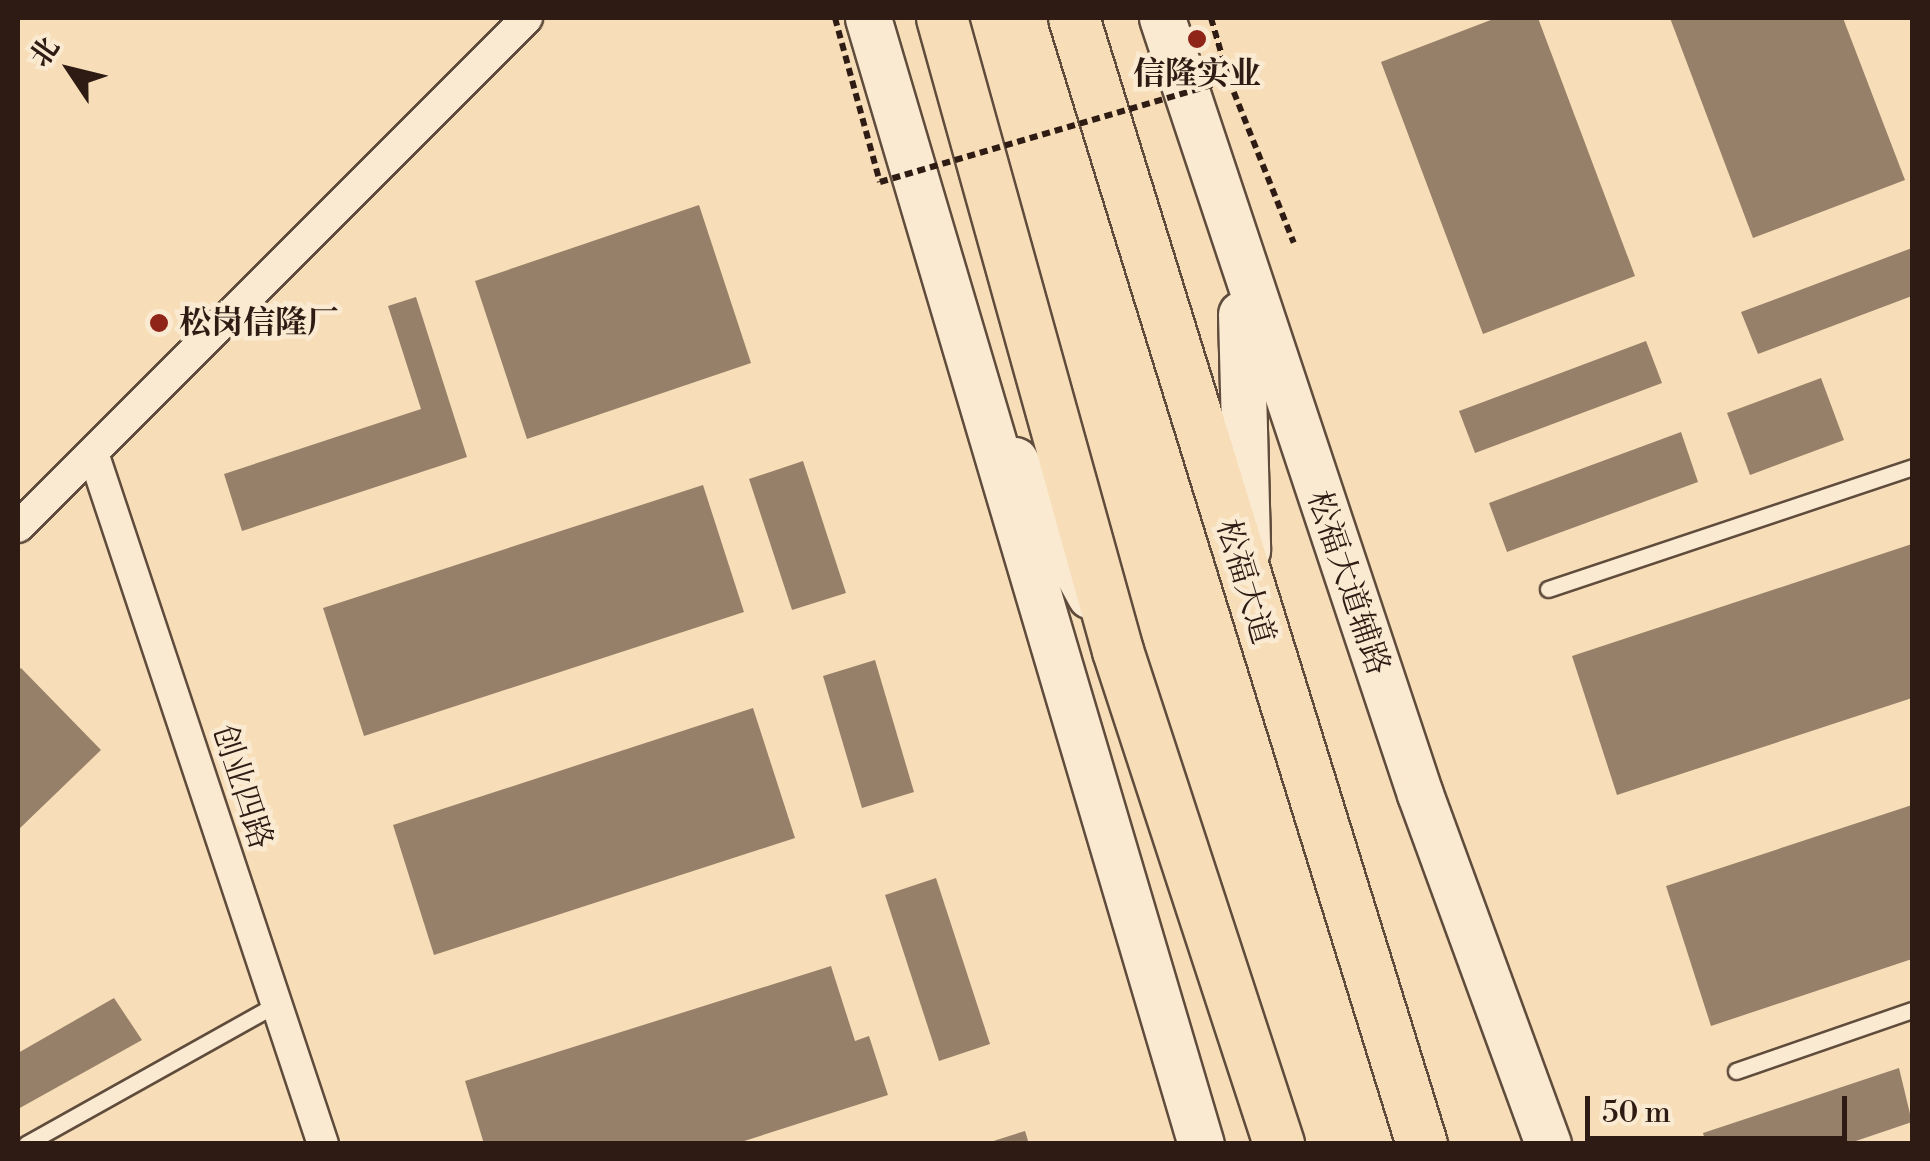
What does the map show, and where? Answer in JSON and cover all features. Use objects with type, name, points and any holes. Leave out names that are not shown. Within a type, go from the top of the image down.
[{"type":"main road","points":[[868,18],[1201,1144]]},
{"type":"main road","points":[[942,18],[1118,651],[1279,1144]]},
{"type":"main road","name":"松福大道","points":[[1074,18],[1247,592],[1422,1144]]},
{"type":"main road","name":"松福大道辅路","points":[[1162,18],[1240,268],[1548,1144]]},
{"type":"main road","points":[[1240,268],[1247,592]]},
{"type":"main road","points":[[977,393],[1118,651]]},
{"type":"street","points":[[18,527],[527,18]]},
{"type":"street","name":"创业四路","points":[[94,453],[322,1144]]},
{"type":"lane","points":[[1548,590],[1912,467]]},
{"type":"lane","points":[[26,1144],[277,1004]]},
{"type":"lane","points":[[1736,1071],[1912,1010]]},
{"type":"path","points":[[835,18],[880,182],[1229,80]]},
{"type":"path","points":[[1211,18],[1229,80],[1294,244]]},
{"type":"building","points":[[1496,18],[1538,18],[1635,276],[1483,334],[1381,62]]},
{"type":"building","points":[[1670,18],[1843,18],[1905,180],[1753,238]]},
{"type":"building","points":[[699,205],[751,363],[527,439],[475,281]]},
{"type":"building","points":[[1912,248],[1912,296],[1758,354],[1741,312]]},
{"type":"building","points":[[416,297],[467,457],[242,531],[224,474],[421,409],[388,306]]},
{"type":"building","points":[[1646,341],[1662,383],[1475,453],[1459,411]]},
{"type":"building","points":[[1821,378],[1844,440],[1750,475],[1727,413]]},
{"type":"building","points":[[1681,432],[1698,482],[1507,552],[1489,503]]},
{"type":"building","points":[[803,461],[846,593],[792,610],[749,479]]},
{"type":"building","points":[[703,485],[744,612],[364,736],[323,608]]},
{"type":"building","points":[[1912,544],[1912,698],[1617,795],[1572,656]]},
{"type":"building","points":[[875,660],[914,792],[862,808],[823,676]]},
{"type":"building","points":[[21,668],[101,750],[18,830],[18,671]]},
{"type":"building","points":[[753,708],[795,838],[434,955],[393,825]]},
{"type":"building","points":[[1912,805],[1912,959],[1711,1026],[1666,886]]},
{"type":"building","points":[[936,878],[990,1044],[939,1061],[885,895]]},
{"type":"building","points":[[831,966],[855,1041],[869,1036],[888,1095],[735,1144],[484,1144],[465,1081]]},
{"type":"building","points":[[114,998],[142,1040],[18,1109],[18,1053]]},
{"type":"building","points":[[1899,1068],[1912,1122],[1847,1144],[1706,1144],[1703,1133]]},
{"type":"building","points":[[1025,1131],[1029,1144],[987,1144],[987,1143]]},
{"type":"place","name":"信隆实业","points":[[1197,39]]},
{"type":"place","name":"松岗信隆厂","points":[[159,323]]}]
